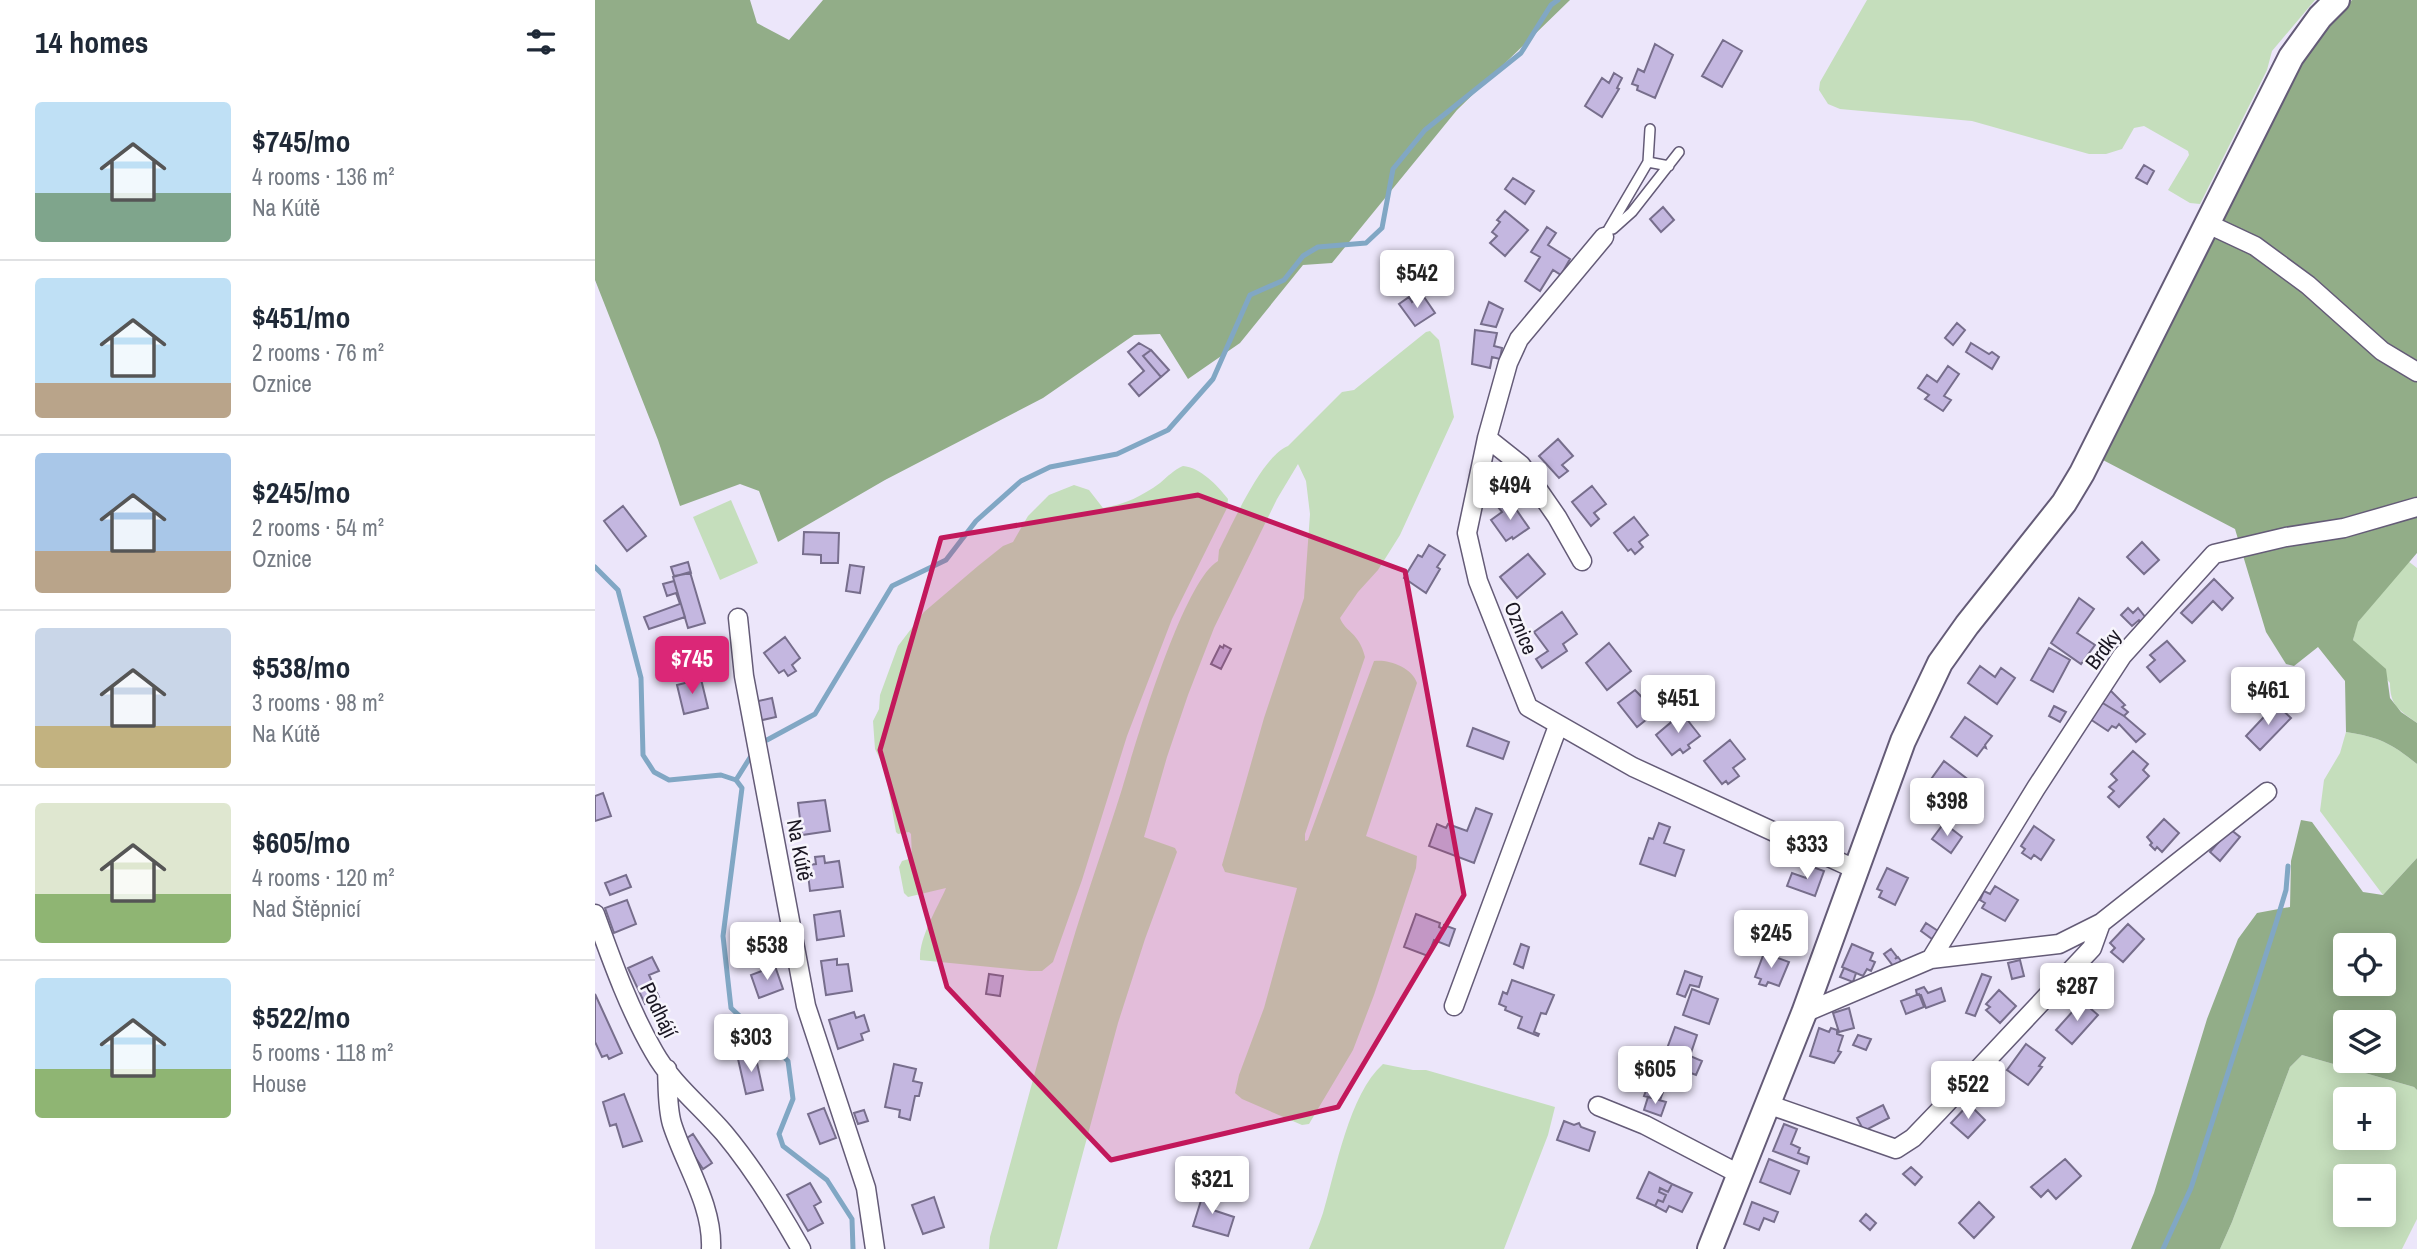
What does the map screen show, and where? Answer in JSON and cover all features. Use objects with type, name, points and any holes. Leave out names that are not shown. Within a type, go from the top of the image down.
[{"type":"street","points":[[1710,1249],[1804,1013],[1903,741],[1940,663],[2064,502],[2082,474],[2291,57],[2320,17],[2337,0]]},
{"type":"street","points":[[2208,224],[2255,246],[2308,285],[2382,351],[2417,372]]},
{"type":"street","name":"Oznice","points":[[1604,237],[1519,339],[1508,363],[1487,438],[1467,533],[1478,580],[1528,707],[1633,767],[1857,870]]},
{"type":"street","points":[[1487,438],[1521,465],[1557,517],[1582,561]]},
{"type":"street","name":"Brdky","points":[[1931,959],[2036,788],[2122,656],[2214,554],[2286,537],[2344,528],[2417,507]]},
{"type":"street","name":"Na Kútě","points":[[738,618],[744,676],[807,1006],[866,1188],[875,1249]]},
{"type":"street","points":[[1454,1006],[1558,726]]},
{"type":"street","points":[[1804,1013],[1931,959],[2059,944],[2101,923],[2267,792]]},
{"type":"street","name":"Podhájí","points":[[595,914],[613,966],[655,1054],[686,1094],[722,1131],[751,1167],[801,1249]]},
{"type":"street","points":[[1767,1104],[1896,1149],[1913,1138],[2092,948],[2101,923]]},
{"type":"street","points":[[667,1069],[671,1121],[706,1208],[712,1234],[711,1249]]},
{"type":"street","points":[[1598,1106],[1645,1125],[1739,1174]]},
{"type":"lane","points":[[1604,237],[1649,162],[1650,129]]},
{"type":"lane","points":[[1604,237],[1632,212],[1679,152]]},
{"type":"lane","points":[[1649,162],[1669,166]]},
{"type":"highlighted area","points":[[1198,495],[1405,571],[1464,895],[1338,1107],[1111,1160],[947,987],[880,750],[941,538]]},
{"type":"green space","points":[[595,0],[750,0],[757,23],[789,40],[823,0],[1570,0],[1457,110],[1332,263],[1303,265],[1240,343],[1188,379],[1160,334],[1134,335],[1043,398],[885,480],[778,542],[759,491],[740,484],[680,506],[658,440],[595,280]]},
{"type":"green space","points":[[1867,0],[2315,0],[2272,51],[2267,70],[2200,204],[2190,203],[2168,190],[2189,155],[2188,151],[2144,126],[2134,128],[2122,149],[2106,154],[2089,154],[1972,121],[1840,109],[1828,104],[1819,90],[1820,82]]},
{"type":"green space","points":[[2352,0],[2417,0],[2417,553],[2358,622],[2353,640],[2386,669],[2390,698],[2401,712],[2417,723],[2417,764],[2384,742],[2346,732],[2345,681],[2318,647],[2294,666],[2286,664],[2266,632],[2235,529],[2101,459],[2300,62],[2328,24]]},
{"type":"green space","points":[[1430,331],[1439,340],[1454,417],[1400,535],[1378,570],[1340,618],[1359,642],[1365,657],[1305,834],[1305,841],[1308,840],[1374,661],[1386,661],[1405,668],[1417,683],[1366,836],[1417,856],[1416,868],[1353,1050],[1309,1124],[1302,1125],[1242,1099],[1235,1093],[1264,1008],[1297,888],[1225,872],[1222,865],[1264,718],[1304,598],[1310,514],[1306,481],[1298,464],[1277,499],[1214,628],[1167,757],[1144,837],[1175,848],[1177,852],[1118,1023],[1057,1249],[989,1249],[990,1237],[1076,930],[1149,703],[1190,599],[1204,575],[1218,561],[1219,550],[1268,463],[1342,392],[1354,390]]},
{"type":"green space","points":[[1183,466],[1202,473],[1214,483],[1228,499],[1227,508],[1172,619],[1127,736],[1053,962],[1042,971],[1030,971],[920,960],[925,933],[946,888],[908,897],[904,893],[899,867],[902,861],[912,858],[911,834],[896,832],[885,769],[875,749],[873,721],[898,646],[924,612],[1003,546],[1013,542],[1028,516],[1049,495],[1074,485],[1089,490],[1103,508],[1140,496]]},
{"type":"green space","points":[[731,500],[758,563],[720,580],[693,517]]},
{"type":"green space","points":[[2408,561],[2417,568],[2417,723],[2397,707],[2392,698],[2390,683],[2353,640],[2357,623]]},
{"type":"green space","points":[[2346,732],[2384,742],[2417,764],[2417,858],[2383,895],[2320,811],[2324,780],[2340,753]]},
{"type":"green space","points":[[2301,820],[2312,822],[2363,892],[2383,895],[2417,858],[2417,1090],[2365,1073],[2396,1073],[2396,1010],[2333,1010],[2333,1064],[2302,1055],[2290,1067],[2220,1249],[2131,1249],[2154,1193],[2207,1019],[2238,939],[2257,913],[2290,907],[2291,861]]},
{"type":"green space","points":[[2302,1055],[2333,1064],[2333,1073],[2365,1073],[2417,1090],[2417,1219],[2402,1249],[2220,1249],[2290,1067]]},
{"type":"green space","points":[[1383,1064],[1426,1070],[1555,1107],[1548,1135],[1504,1249],[1309,1249],[1323,1213],[1353,1113],[1371,1077]]},
{"type":"building","points":[[1723,40],[1742,51],[1722,87],[1702,76]]},
{"type":"building","points":[[1655,44],[1673,55],[1655,98],[1637,90],[1638,86],[1632,84],[1638,69],[1644,72]]},
{"type":"building","points":[[1614,73],[1622,78],[1617,88],[1619,89],[1602,117],[1585,106],[1602,78],[1609,83]]},
{"type":"building","points":[[2144,165],[2154,171],[2147,184],[2136,178]]},
{"type":"building","points":[[1513,178],[1534,191],[1525,204],[1505,189]]},
{"type":"building","points":[[1663,207],[1674,220],[1661,232],[1650,219]]},
{"type":"building","points":[[1505,211],[1528,230],[1505,256],[1490,243],[1497,236],[1492,232],[1500,222],[1497,220]]},
{"type":"building","points":[[1547,227],[1556,233],[1548,245],[1570,259],[1561,275],[1553,270],[1540,291],[1525,281],[1540,257],[1531,252]]},
{"type":"building","points":[[1422,294],[1435,313],[1415,326],[1399,304],[1409,297],[1412,302]]},
{"type":"building","points":[[1489,302],[1503,309],[1496,327],[1481,324]]},
{"type":"building","points":[[1957,323],[1965,330],[1953,345],[1945,338]]},
{"type":"building","points":[[1475,330],[1497,333],[1494,346],[1502,348],[1500,359],[1492,357],[1490,368],[1472,364]]},
{"type":"building","points":[[1139,343],[1151,350],[1143,356],[1161,377],[1139,396],[1129,384],[1144,371],[1128,352]]},
{"type":"building","points":[[1971,343],[1999,357],[1992,369],[1966,352]]},
{"type":"building","points":[[1151,350],[1169,370],[1161,377],[1143,356]]},
{"type":"building","points":[[1948,366],[1959,374],[1944,396],[1951,400],[1943,411],[1925,399],[1929,395],[1918,388],[1927,375],[1937,382]]},
{"type":"building","points":[[1558,439],[1573,456],[1562,465],[1568,471],[1559,478],[1539,456]]},
{"type":"building","points":[[1592,486],[1606,504],[1594,513],[1599,519],[1591,526],[1572,502]]},
{"type":"building","points":[[1509,499],[1529,528],[1506,541],[1491,520],[1502,512],[1498,507]]},
{"type":"building","points":[[623,506],[646,536],[627,551],[604,521]]},
{"type":"building","points":[[1634,517],[1648,535],[1639,542],[1643,547],[1635,554],[1631,549],[1628,551],[1614,533]]},
{"type":"building","points":[[804,532],[839,533],[838,563],[821,563],[821,555],[803,554]]},
{"type":"building","points":[[2142,542],[2159,560],[2144,574],[2127,557]]},
{"type":"building","points":[[1429,545],[1445,555],[1426,593],[1404,578],[1418,555],[1422,557]]},
{"type":"building","points":[[1528,554],[1545,574],[1517,598],[1500,577]]},
{"type":"building","points":[[688,562],[691,573],[674,576],[671,567]]},
{"type":"building","points":[[850,565],[864,567],[860,593],[846,591]]},
{"type":"building","points":[[690,572],[705,623],[688,628],[673,577]]},
{"type":"building","points":[[2214,579],[2233,598],[2222,610],[2213,601],[2192,623],[2181,613]]},
{"type":"building","points":[[674,581],[685,617],[649,629],[644,617],[680,604],[676,593],[667,596],[663,584]]},
{"type":"building","points":[[2079,598],[2094,609],[2077,633],[2095,645],[2081,664],[2051,643]]},
{"type":"building","points":[[2128,608],[2133,613],[2138,608],[2146,618],[2142,623],[2139,620],[2132,626],[2121,615]]},
{"type":"building","points":[[1562,612],[1577,634],[1563,644],[1567,651],[1542,668],[1536,659],[1548,651],[1534,632]]},
{"type":"building","points":[[785,637],[800,658],[792,665],[796,671],[788,676],[784,670],[779,673],[764,653]]},
{"type":"building","points":[[2167,641],[2185,661],[2160,682],[2147,667],[2155,660],[2150,655]]},
{"type":"building","points":[[1609,643],[1631,671],[1607,690],[1586,663]]},
{"type":"building","points":[[1224,645],[1231,649],[1221,669],[1211,664],[1220,646],[1223,648]]},
{"type":"building","points":[[2049,648],[2070,660],[2053,692],[2031,680]]},
{"type":"building","points":[[1980,666],[1995,677],[2001,668],[2015,678],[1997,704],[1968,683]]},
{"type":"building","points":[[701,679],[708,708],[684,714],[677,685]]},
{"type":"building","points":[[2109,689],[2125,705],[2122,707],[2128,712],[2124,716],[2101,702]]},
{"type":"building","points":[[1635,690],[1656,712],[1637,727],[1618,703]]},
{"type":"building","points":[[772,698],[776,717],[758,721],[754,702]]},
{"type":"building","points":[[2101,702],[2124,716],[2145,734],[2136,742],[2119,724],[2108,731],[2090,719]]},
{"type":"building","points":[[2276,704],[2291,718],[2260,750],[2246,736]]},
{"type":"building","points":[[2054,706],[2066,712],[2060,722],[2049,716]]},
{"type":"building","points":[[1682,713],[1700,736],[1688,745],[1690,748],[1683,753],[1680,749],[1672,755],[1656,735]]},
{"type":"building","points":[[1965,717],[1992,736],[1985,745],[1986,748],[1977,756],[1951,737]]},
{"type":"building","points":[[1473,728],[1509,742],[1503,759],[1467,746]]},
{"type":"building","points":[[1730,740],[1745,759],[1733,768],[1739,776],[1728,784],[1726,781],[1722,784],[1704,761]]},
{"type":"building","points":[[2133,751],[2148,764],[2143,770],[2149,776],[2119,807],[2108,797],[2114,791],[2109,787],[2117,780],[2111,774]]},
{"type":"building","points":[[1944,761],[1970,781],[1955,801],[1929,782]]},
{"type":"building","points":[[603,793],[611,816],[595,821],[595,796]]},
{"type":"building","points":[[825,800],[830,831],[802,835],[798,803]]},
{"type":"building","points":[[1476,808],[1492,814],[1474,863],[1429,846],[1437,824],[1446,828],[1448,824],[1467,831]]},
{"type":"building","points":[[2164,819],[2179,833],[2162,852],[2150,845],[2152,843],[2147,837]]},
{"type":"building","points":[[1659,823],[1670,827],[1664,843],[1684,850],[1675,876],[1640,864],[1649,838],[1653,839]]},
{"type":"building","points":[[1944,823],[1962,837],[1951,853],[1932,839]]},
{"type":"building","points":[[2034,826],[2054,840],[2041,860],[2034,855],[2031,859],[2022,853],[2025,849],[2021,846]]},
{"type":"building","points":[[2230,829],[2240,837],[2220,861],[2210,852]]},
{"type":"building","points":[[1778,843],[1792,849],[1786,863],[1772,857]]},
{"type":"building","points":[[824,856],[825,863],[839,861],[843,887],[810,891],[807,865],[816,864],[815,857]]},
{"type":"building","points":[[1810,866],[1824,871],[1815,896],[1787,886],[1792,873],[1806,878]]},
{"type":"building","points":[[1887,868],[1908,878],[1895,905],[1879,897],[1882,891],[1877,889]]},
{"type":"building","points":[[626,875],[631,887],[610,895],[605,883]]},
{"type":"building","points":[[1995,886],[2018,900],[2005,921],[1982,908],[1985,903],[1980,900],[1984,891],[1990,894]]},
{"type":"building","points":[[627,900],[636,924],[614,933],[605,908]]},
{"type":"building","points":[[840,911],[844,936],[817,940],[814,915]]},
{"type":"building","points":[[1416,914],[1440,923],[1439,927],[1443,929],[1444,925],[1455,929],[1449,946],[1434,940],[1428,956],[1404,947]]},
{"type":"building","points":[[1787,915],[1804,922],[1797,942],[1792,940],[1790,945],[1779,940]]},
{"type":"building","points":[[1926,923],[1938,931],[1932,939],[1921,931]]},
{"type":"building","points":[[2128,924],[2144,939],[2123,962],[2111,952],[2115,948],[2110,943]]},
{"type":"building","points":[[1521,944],[1529,947],[1523,968],[1514,964]]},
{"type":"building","points":[[1852,944],[1873,953],[1870,960],[1875,962],[1871,971],[1867,969],[1863,976],[1842,967]]},
{"type":"building","points":[[1891,949],[1897,957],[1895,959],[1898,957],[1904,965],[1897,971],[1884,954]]},
{"type":"building","points":[[1764,953],[1789,962],[1779,986],[1768,982],[1766,986],[1759,984],[1761,979],[1755,977]]},
{"type":"building","points":[[652,957],[659,971],[649,975],[659,997],[645,1004],[628,968]]},
{"type":"building","points":[[837,959],[837,965],[848,964],[852,991],[826,995],[821,961]]},
{"type":"building","points":[[2020,960],[2024,976],[2012,979],[2008,963]]},
{"type":"building","points":[[775,966],[783,989],[759,998],[751,975]]},
{"type":"building","points":[[1844,968],[1856,973],[1853,982],[1840,977]]},
{"type":"building","points":[[1685,971],[1702,977],[1699,987],[1690,985],[1685,997],[1677,994]]},
{"type":"building","points":[[989,974],[1003,976],[1000,996],[986,994]]},
{"type":"building","points":[[1982,974],[1991,977],[1975,1016],[1966,1013]]},
{"type":"building","points":[[1512,980],[1554,995],[1546,1014],[1541,1013],[1534,1032],[1539,1034],[1538,1036],[1518,1028],[1522,1017],[1505,1010],[1506,1007],[1499,1004],[1503,992],[1507,994]]},
{"type":"building","points":[[1924,987],[1928,993],[1941,988],[1945,1001],[1926,1008],[1916,990]]},
{"type":"building","points":[[1692,989],[1718,999],[1709,1024],[1683,1015]]},
{"type":"building","points":[[1999,990],[2016,1006],[2000,1023],[1986,1010],[1990,1007],[1986,1004]]},
{"type":"building","points":[[595,994],[622,1053],[609,1059],[607,1055],[602,1057],[595,1042]]},
{"type":"building","points":[[1919,994],[1924,1007],[1906,1014],[1901,1001]]},
{"type":"building","points":[[2082,1001],[2098,1015],[2072,1044],[2056,1030]]},
{"type":"building","points":[[1849,1008],[1854,1028],[1839,1032],[1833,1013]]},
{"type":"building","points":[[854,1012],[856,1018],[864,1015],[869,1031],[861,1034],[863,1040],[838,1049],[829,1020]]},
{"type":"building","points":[[1675,1027],[1697,1035],[1690,1056],[1702,1061],[1696,1075],[1662,1062]]},
{"type":"building","points":[[1819,1028],[1829,1032],[1831,1028],[1837,1030],[1837,1034],[1843,1036],[1838,1051],[1841,1052],[1834,1063],[1810,1056]]},
{"type":"building","points":[[1858,1035],[1871,1039],[1866,1050],[1853,1045]]},
{"type":"building","points":[[2026,1044],[2045,1058],[2039,1066],[2042,1067],[2028,1085],[2007,1070]]},
{"type":"building","points":[[755,1054],[763,1090],[746,1094],[738,1059]]},
{"type":"building","points":[[894,1064],[916,1069],[913,1081],[922,1083],[919,1096],[915,1096],[910,1120],[899,1117],[900,1110],[885,1107]]},
{"type":"building","points":[[1653,1071],[1669,1076],[1660,1100],[1644,1096]]},
{"type":"building","points":[[624,1094],[642,1141],[623,1147],[616,1124],[610,1126],[603,1102]]},
{"type":"building","points":[[1648,1097],[1666,1102],[1661,1116],[1644,1110]]},
{"type":"building","points":[[1969,1104],[1985,1120],[1968,1138],[1951,1123]]},
{"type":"building","points":[[1883,1105],[1889,1118],[1864,1131],[1857,1118]]},
{"type":"building","points":[[824,1108],[836,1138],[820,1144],[808,1114]]},
{"type":"building","points":[[864,1110],[868,1121],[858,1124],[854,1113]]},
{"type":"building","points":[[1564,1121],[1574,1125],[1579,1123],[1581,1127],[1595,1132],[1589,1151],[1557,1140]]},
{"type":"building","points":[[1784,1124],[1797,1129],[1791,1144],[1800,1148],[1798,1153],[1809,1157],[1807,1164],[1773,1151]]},
{"type":"building","points":[[693,1134],[712,1163],[703,1169],[684,1140]]},
{"type":"building","points":[[1769,1159],[1799,1171],[1790,1194],[1760,1182]]},
{"type":"building","points":[[2065,1159],[2081,1176],[2056,1199],[2048,1190],[2041,1197],[2031,1187]]},
{"type":"building","points":[[1911,1167],[1922,1177],[1915,1185],[1903,1174]]},
{"type":"building","points":[[1649,1172],[1672,1184],[1668,1192],[1660,1188],[1659,1192],[1666,1195],[1663,1202],[1658,1200],[1655,1206],[1637,1198]]},
{"type":"building","points":[[810,1183],[821,1202],[814,1206],[823,1223],[808,1231],[787,1195]]},
{"type":"building","points":[[1672,1184],[1692,1193],[1682,1212],[1669,1206],[1666,1212],[1655,1206],[1658,1200],[1663,1202],[1666,1195],[1659,1192],[1660,1188],[1668,1192]]},
{"type":"building","points":[[1204,1191],[1218,1195],[1213,1210],[1234,1217],[1228,1236],[1193,1226]]},
{"type":"building","points":[[934,1197],[944,1227],[923,1234],[912,1205]]},
{"type":"building","points":[[1752,1202],[1778,1212],[1774,1222],[1764,1218],[1759,1230],[1744,1224]]},
{"type":"building","points":[[1979,1202],[1994,1217],[1974,1238],[1959,1223]]},
{"type":"building","points":[[1866,1214],[1876,1223],[1870,1230],[1860,1221]]},
{"type":"waterway","points":[[767,740],[815,714],[892,586],[946,560],[976,521],[1021,481],[1050,467],[1117,454],[1168,430],[1213,379],[1250,295],[1284,280],[1303,256],[1318,247],[1366,243],[1382,228],[1393,169],[1425,130],[1521,53],[1551,5],[1558,0]]},
{"type":"waterway","points":[[595,567],[618,590],[641,678],[643,755],[654,772],[669,780],[721,775],[736,780],[742,788],[723,936],[731,1008],[788,1061],[793,1099],[779,1134],[783,1146],[827,1180],[852,1219],[853,1249]]},
{"type":"waterway","points":[[736,780],[751,756]]},
{"type":"waterway","points":[[2163,1249],[2191,1188],[2277,920],[2286,890],[2288,866]]}]
